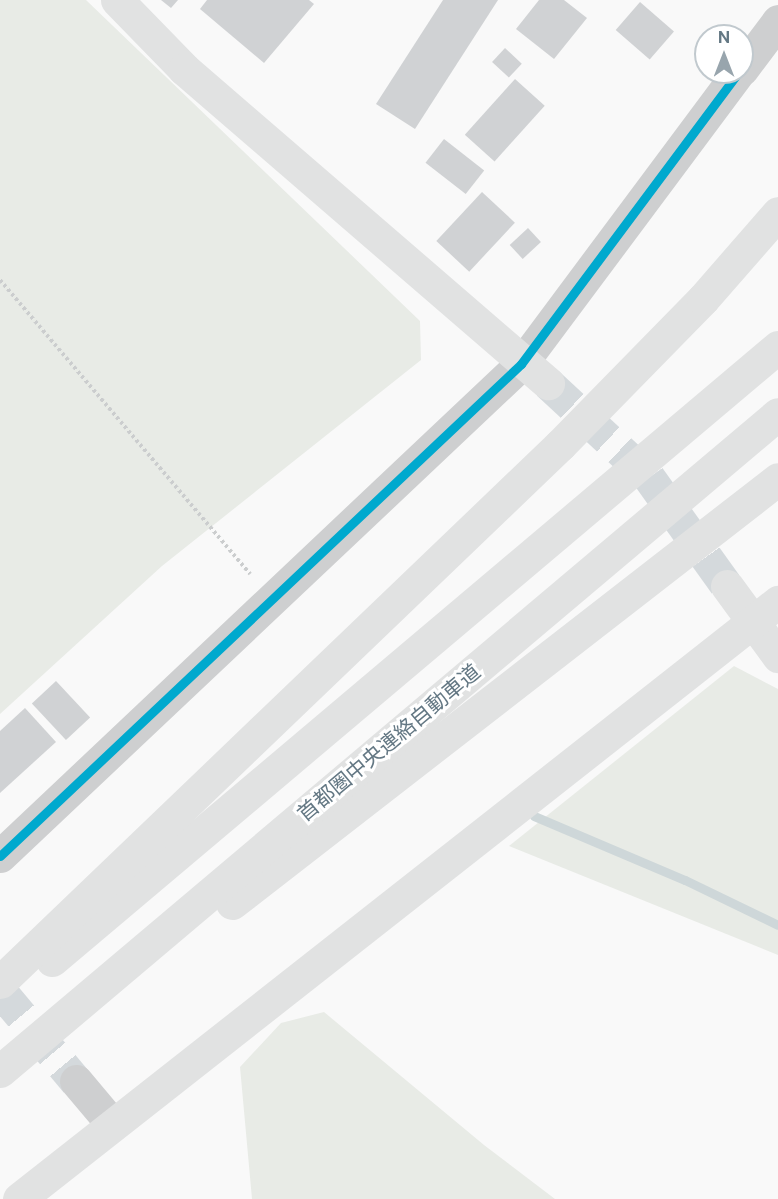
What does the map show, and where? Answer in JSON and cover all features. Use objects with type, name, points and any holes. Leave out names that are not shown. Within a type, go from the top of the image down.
[{"type":"main road","points":[[117,0],[184,69],[548,384]]},
{"type":"main road","points":[[0,982],[560,445],[703,299],[778,213]]},
{"type":"main road","points":[[0,1004],[778,347]]},
{"type":"main road","name":"首都圏中央連絡自動車道","points":[[0,1071],[778,414]]},
{"type":"main road","points":[[0,1082],[778,479]]},
{"type":"main road","points":[[727,586],[766,612],[778,656]]},
{"type":"main road","points":[[19,1199],[766,612]]},
{"type":"street","points":[[754,53],[778,21]]},
{"type":"street","points":[[0,856],[270,597],[521,363],[730,84]]},
{"type":"street","points":[[76,1081],[113,1125]]},
{"type":"path","points":[[0,280],[270,597]]},
{"type":"shaded area","points":[[0,0],[86,0],[420,321],[421,360],[162,566],[0,714]]},
{"type":"shaded area","points":[[734,666],[778,689],[778,955],[509,846]]},
{"type":"shaded area","points":[[324,1012],[484,1145],[555,1199],[252,1199],[240,1067],[281,1023]]},
{"type":"building","points":[[161,0],[178,0],[171,8]]},
{"type":"building","points":[[207,0],[309,0],[314,4],[264,63],[200,9]]},
{"type":"building","points":[[443,0],[498,0],[415,129],[376,104]]},
{"type":"building","points":[[539,0],[564,0],[587,18],[554,59],[516,29]]},
{"type":"building","points":[[640,2],[674,32],[650,59],[616,30]]},
{"type":"building","points":[[505,48],[522,64],[509,78],[492,62]]},
{"type":"building","points":[[515,79],[545,106],[495,162],[465,135]]},
{"type":"building","points":[[444,139],[484,170],[466,194],[426,163]]},
{"type":"building","points":[[482,192],[515,223],[469,272],[436,241]]},
{"type":"building","points":[[528,228],[541,242],[523,259],[510,245]]},
{"type":"building","points":[[56,681],[90,718],[66,740],[32,704]]},
{"type":"building","points":[[25,708],[56,742],[0,793],[0,731]]},
{"type":"waterway","points":[[534,816],[685,880],[778,925]]},
{"type":"tunnel","points":[[548,383],[649,477],[727,586]]},
{"type":"tunnel","points":[[0,990],[76,1081]]},
{"type":"transit line","points":[[0,856],[521,364],[730,84]]}]
